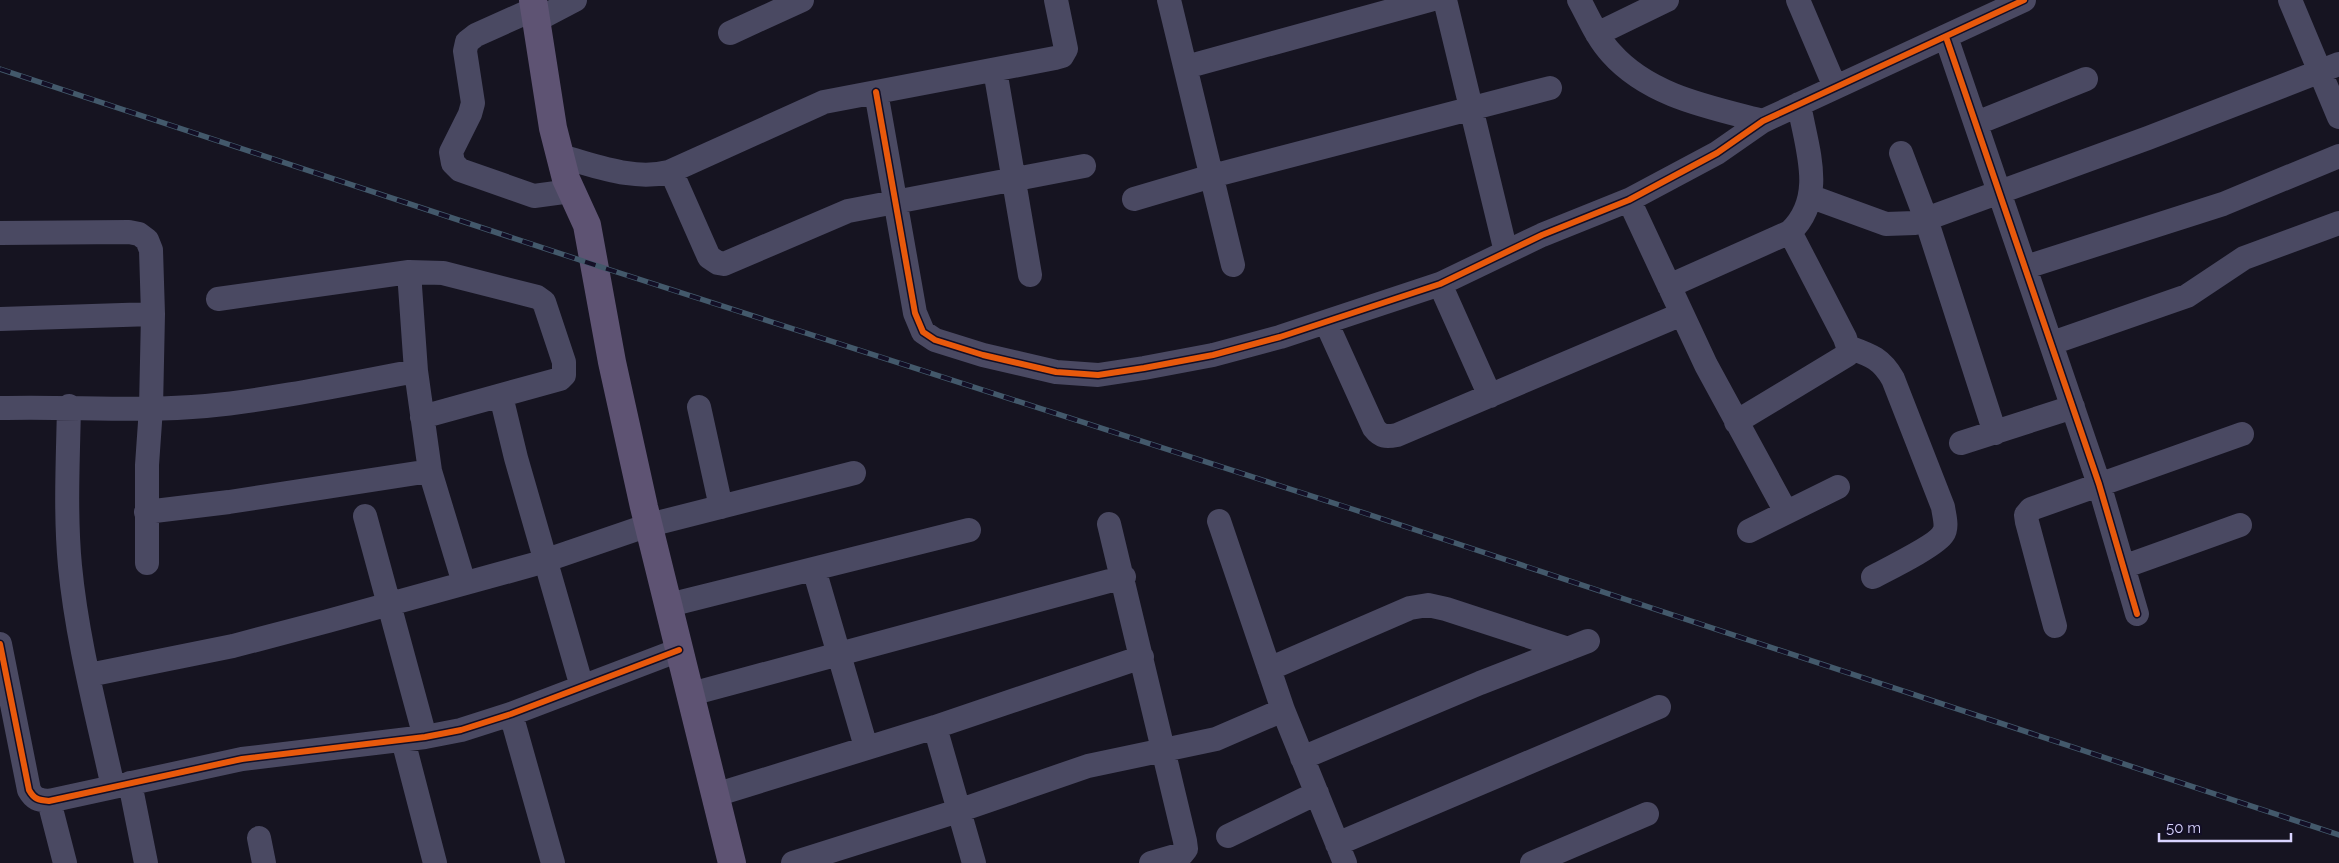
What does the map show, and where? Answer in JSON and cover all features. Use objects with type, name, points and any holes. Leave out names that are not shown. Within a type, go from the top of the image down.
[{"type":"main road","points":[[534,10],[559,156],[571,191],[587,225],[612,362],[649,525],[732,863]]},
{"type":"street","points":[[571,191],[534,196],[521,193],[460,170],[453,162],[451,152],[473,104],[465,51],[467,42],[476,35],[534,10],[575,0]]},
{"type":"street","points":[[559,156],[636,175],[654,176],[671,171],[824,102],[1062,56],[1066,49],[1056,0]]},
{"type":"street","points":[[1169,0],[1232,265]]},
{"type":"street","points":[[1186,67],[1430,0]]},
{"type":"street","points":[[1445,0],[1506,252]]},
{"type":"street","points":[[1579,0],[1597,34],[1610,53],[1634,76],[1650,85],[1697,103],[1763,121]]},
{"type":"street","points":[[1597,34],[1667,0]]},
{"type":"street","points":[[1798,0],[1835,87]]},
{"type":"street","points":[[876,92],[915,313],[923,332],[935,340],[983,356],[1056,372],[1098,375],[1213,355],[1326,322],[1440,284],[1506,252],[1629,200],[1717,153],[1763,121],[2024,0]]},
{"type":"street","points":[[2290,0],[2329,68],[2339,117]]},
{"type":"street","points":[[730,33],[794,2]]},
{"type":"street","points":[[1927,46],[1977,123],[2099,484],[2137,614]]},
{"type":"street","points":[[1812,198],[1886,224],[1901,225],[1926,219],[2148,138],[2329,68]]},
{"type":"street","points":[[995,70],[1030,274]]},
{"type":"street","points":[[1977,123],[2086,79]]},
{"type":"street","points":[[1134,199],[1212,176],[1550,88]]},
{"type":"street","points":[[1669,286],[1790,232],[1800,222],[1812,198],[1812,181],[1799,104]]},
{"type":"street","points":[[1901,153],[1926,219],[1995,433]]},
{"type":"street","points":[[2026,267],[2223,204],[2339,156]]},
{"type":"street","points":[[671,171],[709,256],[718,263],[724,264],[848,211],[1084,166]]},
{"type":"street","points":[[1629,200],[1682,314],[1736,422],[1786,512]]},
{"type":"street","points":[[2052,343],[2187,296],[2244,258],[2339,222]]},
{"type":"street","points":[[1736,422],[1848,355],[1848,346],[1790,232]]},
{"type":"street","points":[[0,233],[139,234],[147,240],[151,250],[153,314],[146,512],[147,563]]},
{"type":"street","points":[[409,272],[416,371],[430,471],[464,584]]},
{"type":"street","points":[[218,299],[409,272],[443,274],[537,297],[544,302],[564,362],[564,375],[560,379],[422,417]]},
{"type":"street","points":[[1440,284],[1490,396]]},
{"type":"street","points":[[0,319],[153,314]]},
{"type":"street","points":[[1326,322],[1374,428],[1379,435],[1397,435],[1682,314]]},
{"type":"street","points":[[1848,346],[1873,356],[1885,365],[1893,379],[1942,507],[1945,524],[1943,534],[1934,542],[1873,577]]},
{"type":"street","points":[[0,408],[204,406],[252,400],[416,371]]},
{"type":"street","points":[[501,396],[582,687]]},
{"type":"street","points":[[69,406],[67,524],[70,568],[89,675],[146,863]]},
{"type":"street","points":[[699,407],[721,507]]},
{"type":"street","points":[[1961,444],[2073,407]]},
{"type":"street","points":[[2055,626],[2026,515],[2038,504],[2242,434]]},
{"type":"street","points":[[146,512],[229,502],[430,471]]},
{"type":"street","points":[[89,675],[233,646],[546,561],[649,525],[854,473]]},
{"type":"street","points":[[1749,531],[1838,487]]},
{"type":"street","points":[[365,516],[389,604],[435,863]]},
{"type":"street","points":[[1219,521],[1283,710],[1341,853],[1659,707]]},
{"type":"street","points":[[1109,524],[1124,577],[1186,849],[1182,854],[1151,863]]},
{"type":"street","points":[[2123,567],[2240,525]]},
{"type":"street","points":[[669,605],[969,530]]},
{"type":"street","points":[[814,569],[866,747]]},
{"type":"street","points":[[691,694],[1124,577]]},
{"type":"street","points":[[1269,669],[1410,608],[1428,605],[1578,645],[1480,683],[1302,758]]},
{"type":"street","points":[[0,644],[29,790],[33,797],[38,800],[49,801],[242,759],[414,739],[461,730],[511,714],[679,650]]},
{"type":"street","points":[[715,795],[934,727],[1142,657]]},
{"type":"street","points":[[793,863],[958,811],[1088,766],[1216,738],[1283,710]]},
{"type":"street","points":[[511,714],[553,863]]},
{"type":"street","points":[[934,727],[974,863]]},
{"type":"street","points":[[1228,836],[1317,793]]},
{"type":"street","points":[[49,801],[65,863]]},
{"type":"street","points":[[1532,863],[1647,814]]},
{"type":"street","points":[[259,838],[264,863]]},
{"type":"railway","points":[[0,69],[595,265],[1349,508],[2339,835]]},
{"type":"cycle path","points":[[876,92],[915,313],[923,332],[935,340],[983,355],[1056,372],[1098,375],[1213,355],[1280,337],[1440,284],[1542,235],[1629,200],[1717,153],[1763,121],[2024,0]]},
{"type":"cycle path","points":[[1946,37],[2099,484],[2137,614]]},
{"type":"cycle path","points":[[0,644],[29,790],[37,799],[49,801],[242,759],[425,737],[461,730],[511,714],[679,650]]}]
